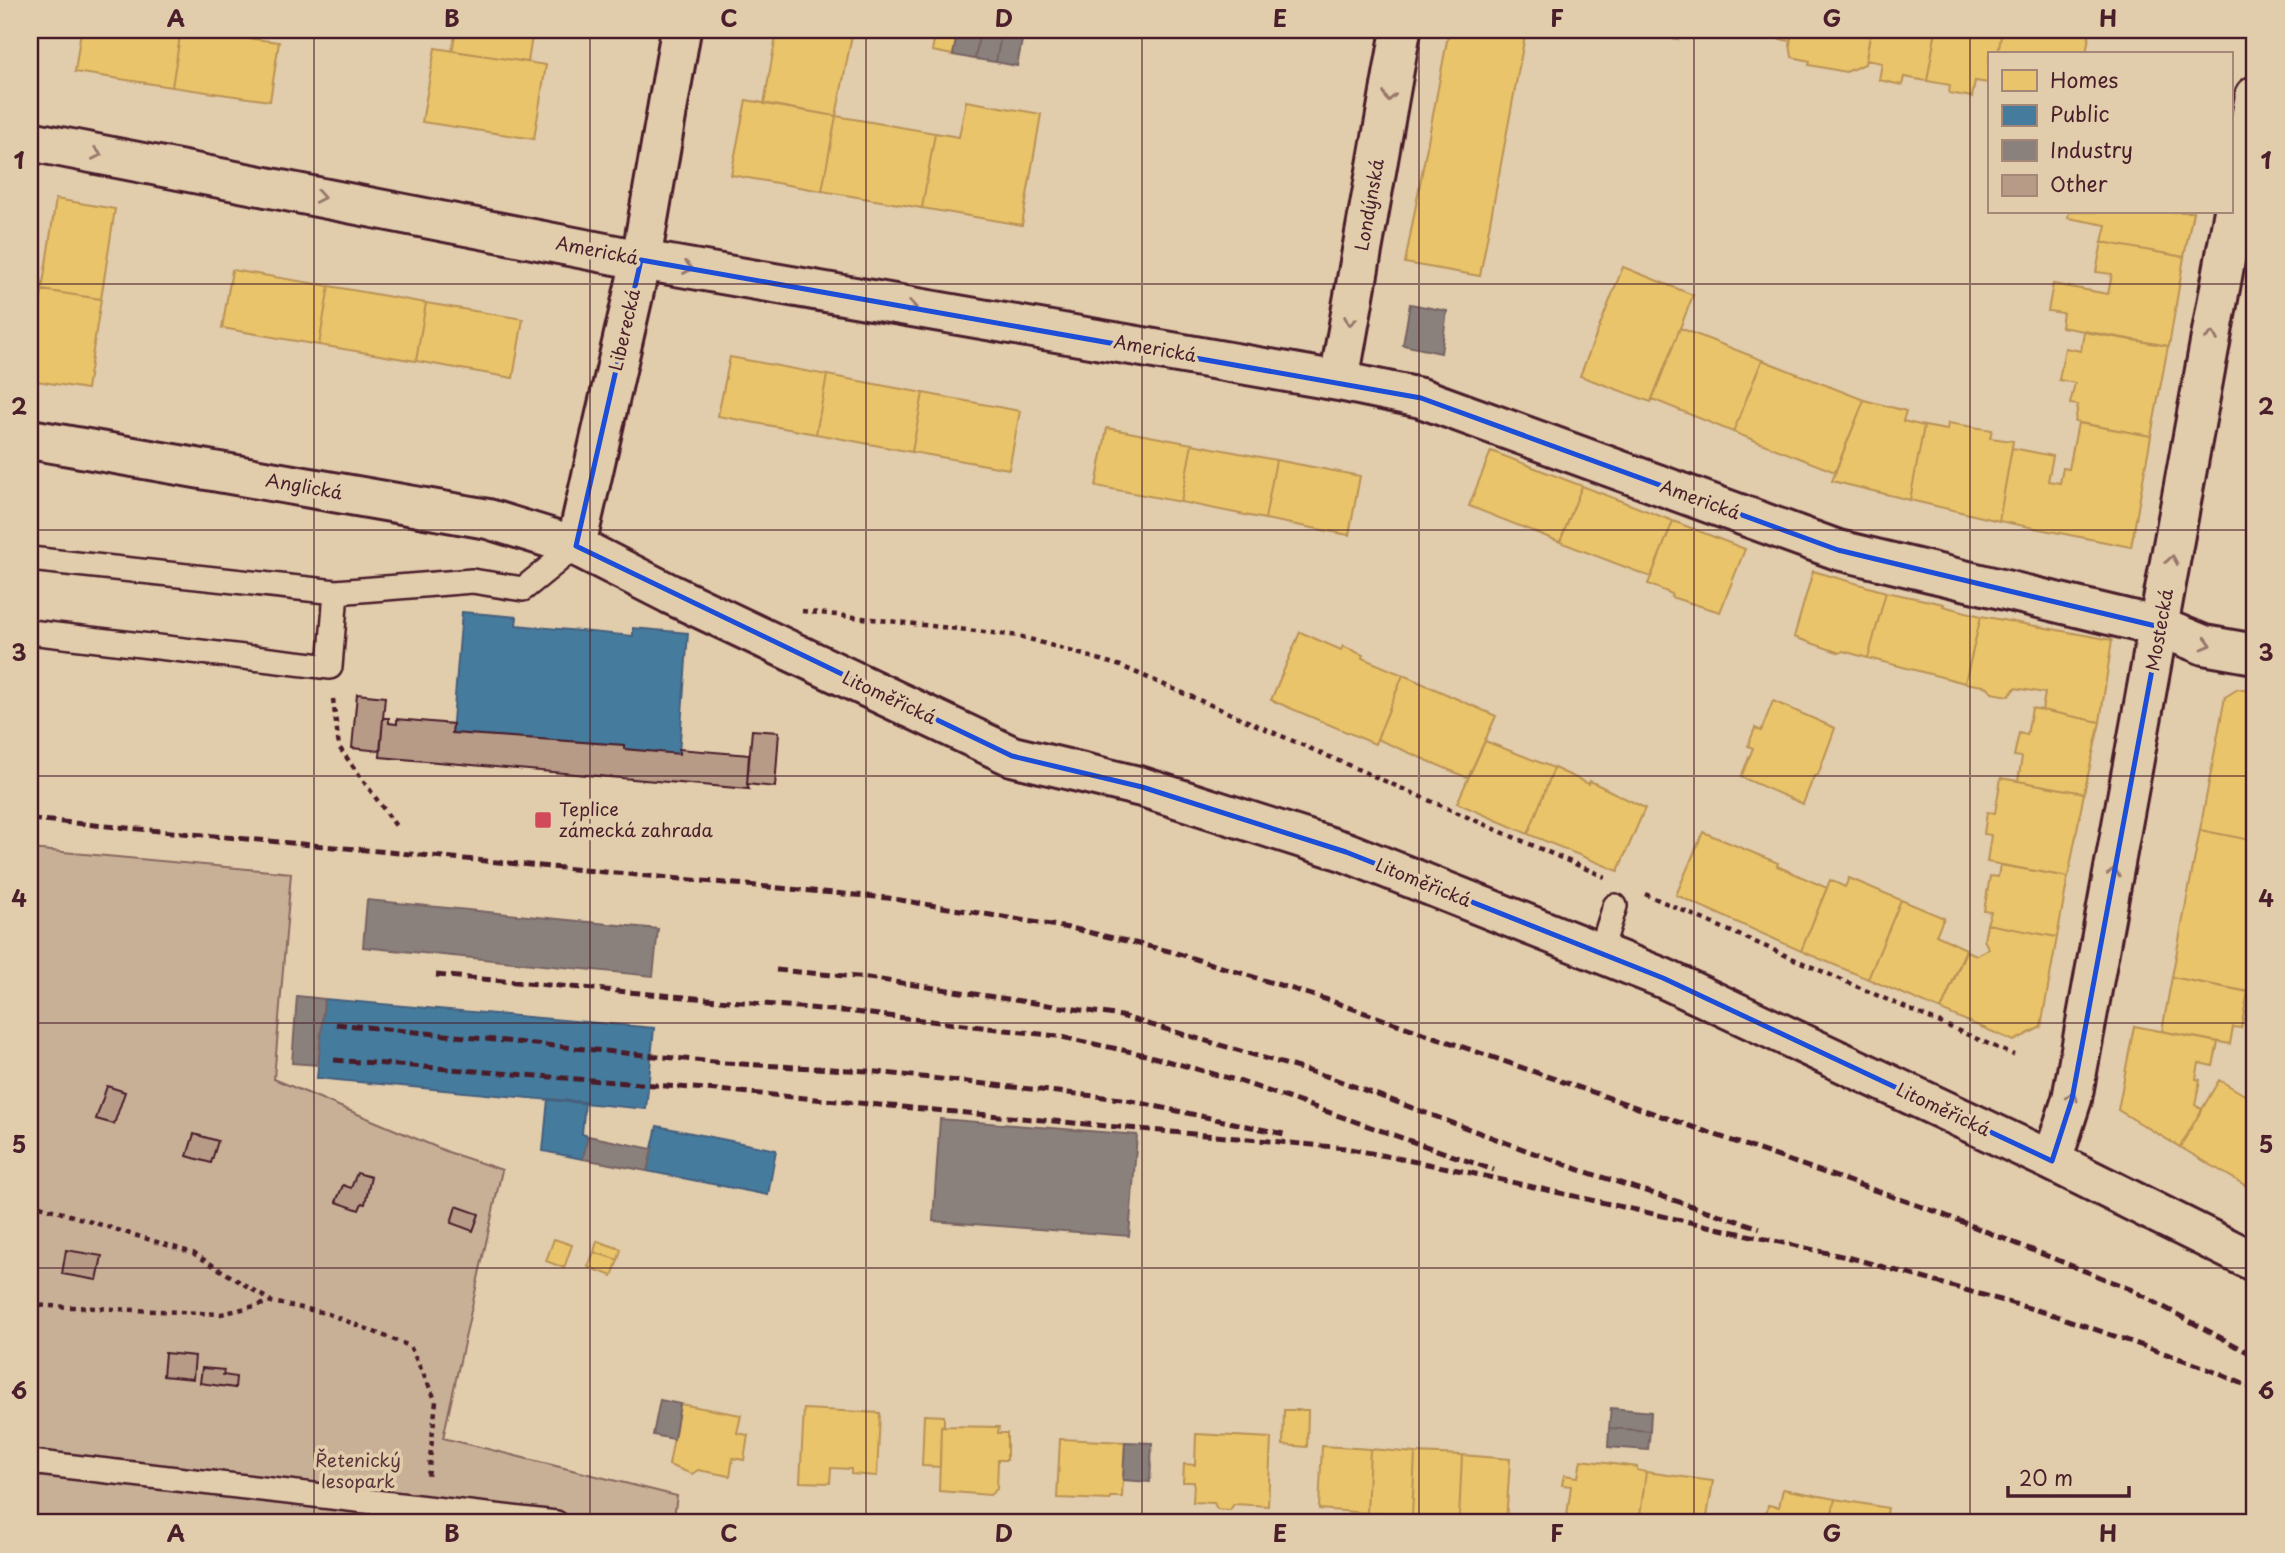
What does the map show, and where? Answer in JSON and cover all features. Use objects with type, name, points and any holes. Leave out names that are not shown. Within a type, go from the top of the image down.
[{"type":"street","name":"Liberecká","points":[[576,546],[641,260],[681,30]]},
{"type":"street","name":"Londýnská","points":[[1339,381],[1401,30]]},
{"type":"street","name":"Mostecká","points":[[2052,1161],[2072,1099],[2255,96]]},
{"type":"street","name":"Americká","points":[[30,141],[641,260],[1339,381],[1421,398],[1838,550],[2160,627],[2204,645],[2255,654]]},
{"type":"street","name":"Anglická","points":[[30,439],[488,519],[576,546]]},
{"type":"street","name":"Litoměřická","points":[[576,546],[682,600],[1012,756],[1142,787],[1346,852],[1663,978],[2052,1161],[2255,1262]]},
{"type":"lane","points":[[30,559],[336,592],[472,581],[523,589],[576,546]]},
{"type":"lane","points":[[30,632],[330,667],[336,592]]},
{"type":"lane","points":[[1600,953],[1615,906]]},
{"type":"lane","points":[[30,1462],[556,1523]]},
{"type":"path","points":[[796,610],[1018,636],[1121,666],[1618,883]]},
{"type":"path","points":[[330,667],[339,747],[396,826]]},
{"type":"path","points":[[1644,894],[2014,1055]]},
{"type":"path","points":[[30,1203],[193,1253],[272,1302],[326,1313],[410,1346],[436,1401],[424,1507]]},
{"type":"path","points":[[30,1305],[220,1314],[272,1302]]},
{"type":"highlighted area","points":[[641,260],[1421,398],[1838,550],[2160,627],[2072,1099],[2052,1161],[1663,978],[1346,852],[1142,787],[1012,756],[576,546]]},
{"type":"green space","name":"Řetenický lesopark","points":[[30,849],[291,873],[274,1079],[448,1152],[502,1170],[443,1438],[677,1496],[673,1523],[30,1523]]},
{"type":"building: Homes","points":[[81,30],[181,30],[172,87],[75,72]]},
{"type":"building: Homes","points":[[181,30],[279,42],[270,101],[172,87]]},
{"type":"building: Homes","points":[[456,30],[533,30],[528,62],[452,51]]},
{"type":"building: Homes","points":[[777,30],[853,30],[836,116],[764,104]]},
{"type":"building: Homes","points":[[936,30],[958,30],[953,55],[932,51]]},
{"type":"building: Homes","points":[[1449,30],[1526,30],[1480,276],[1405,263]]},
{"type":"building: Homes","points":[[1644,30],[1679,30],[1678,39],[1644,34]]},
{"type":"building: Homes","points":[[1761,30],[1792,30],[1790,41],[1760,35]]},
{"type":"building: Homes","points":[[1792,30],[1871,30],[1865,64],[1846,72],[1809,65],[1810,61],[1792,57]]},
{"type":"building: Homes","points":[[1871,30],[1936,30],[1927,81],[1904,77],[1902,85],[1879,80],[1882,63],[1866,60]]},
{"type":"building: Homes","points":[[1936,30],[2002,30],[1998,52],[1988,52],[1988,83],[1975,81],[1972,97],[1949,93],[1950,85],[1927,81]]},
{"type":"building: Homes","points":[[2002,30],[2090,30],[2086,52],[1998,52]]},
{"type":"building: Homes","points":[[435,48],[546,65],[534,139],[422,122]]},
{"type":"building: Homes","points":[[746,100],[836,116],[822,191],[731,175]]},
{"type":"building: Homes","points":[[966,101],[1041,114],[1022,225],[922,208],[935,133],[959,137]]},
{"type":"building: Homes","points":[[836,116],[935,133],[922,208],[822,191]]},
{"type":"building: Homes","points":[[56,199],[115,209],[101,299],[42,290]]},
{"type":"building: Homes","points":[[2069,214],[2193,214],[2184,257],[2102,242],[2106,225],[2068,218]]},
{"type":"building: Homes","points":[[2102,242],[2184,257],[2169,346],[2061,327],[2063,313],[2048,311],[2053,284],[2108,294],[2112,274],[2096,272]]},
{"type":"building: Homes","points":[[1623,267],[1693,295],[1651,402],[1580,376]]},
{"type":"building: Homes","points":[[232,270],[329,286],[319,345],[222,328]]},
{"type":"building: Homes","points":[[329,286],[426,303],[416,361],[319,345]]},
{"type":"building: Homes","points":[[42,290],[101,299],[87,389],[30,380]]},
{"type":"building: Homes","points":[[426,303],[523,319],[513,378],[416,361]]},
{"type":"building: Homes","points":[[1680,328],[1762,360],[1733,432],[1652,399]]},
{"type":"building: Homes","points":[[2084,332],[2168,346],[2151,436],[2075,422],[2078,405],[2070,404],[2075,383],[2059,380],[2065,348],[2081,351]]},
{"type":"building: Homes","points":[[730,357],[827,375],[816,434],[718,416]]},
{"type":"building: Homes","points":[[1762,360],[1864,400],[1835,472],[1733,432]]},
{"type":"building: Homes","points":[[827,375],[923,393],[912,452],[816,434]]},
{"type":"building: Homes","points":[[923,393],[1020,411],[1009,469],[912,452]]},
{"type":"building: Homes","points":[[1864,400],[1906,411],[1903,421],[1924,426],[1910,500],[1832,481]]},
{"type":"building: Homes","points":[[1948,423],[1992,430],[1990,438],[2013,441],[1999,521],[1910,500],[1924,426],[1947,430]]},
{"type":"building: Homes","points":[[2078,423],[2151,436],[2131,547],[1999,521],[2012,448],[2053,456],[2048,481],[2060,483],[2063,468],[2069,469]]},
{"type":"building: Homes","points":[[1107,428],[1192,444],[1181,502],[1096,486]]},
{"type":"building: Homes","points":[[1192,444],[1276,460],[1265,519],[1181,502]]},
{"type":"building: Homes","points":[[1491,451],[1582,486],[1560,542],[1469,506]]},
{"type":"building: Homes","points":[[1276,460],[1360,476],[1349,535],[1265,519]]},
{"type":"building: Homes","points":[[1582,486],[1673,521],[1651,577],[1560,542]]},
{"type":"building: Homes","points":[[1673,521],[1745,549],[1720,612],[1671,597],[1672,594],[1648,584]]},
{"type":"building: Homes","points":[[2255,532],[2255,585],[2245,583]]},
{"type":"building: Homes","points":[[1813,571],[1886,592],[1868,658],[1843,651],[1840,653],[1794,637]]},
{"type":"building: Homes","points":[[1886,592],[1944,604],[1943,606],[1981,616],[1965,683],[1868,658]]},
{"type":"building: Homes","points":[[1981,616],[2112,640],[2100,722],[2042,710],[2045,693],[2015,688],[2009,696],[1992,693],[1988,687],[1965,683]]},
{"type":"building: Homes","points":[[1300,632],[1341,650],[1343,646],[1363,655],[1362,658],[1403,675],[1375,744],[1271,700]]},
{"type":"building: Homes","points":[[1403,675],[1496,716],[1468,778],[1377,739]]},
{"type":"building: Homes","points":[[2238,689],[2255,692],[2255,841],[2200,830],[2225,697]]},
{"type":"building: Homes","points":[[1773,701],[1835,728],[1818,775],[1814,776],[1803,804],[1741,777],[1753,748],[1748,746],[1755,728],[1761,731]]},
{"type":"building: Homes","points":[[2032,708],[2100,722],[2084,793],[2018,781],[2022,757],[2014,756],[2019,733],[2027,735]]},
{"type":"building: Homes","points":[[1485,741],[1554,768],[1528,834],[1457,803]]},
{"type":"building: Homes","points":[[1554,768],[1589,784],[1590,781],[1645,808],[1618,871],[1528,834]]},
{"type":"building: Homes","points":[[2001,778],[2084,793],[2068,877],[1987,862],[1991,835],[1984,834],[1987,812],[1995,813]]},
{"type":"building: Homes","points":[[2200,830],[2255,841],[2255,993],[2172,977]]},
{"type":"building: Homes","points":[[1703,832],[1778,863],[1777,866],[1827,888],[1801,951],[1676,895]]},
{"type":"building: Homes","points":[[2000,865],[2068,877],[2057,937],[1987,924],[1991,912],[1984,911],[1990,876],[1998,877]]},
{"type":"building: Homes","points":[[1849,878],[1901,900],[1868,979],[1801,951],[1830,880],[1845,887]]},
{"type":"building: Homes","points":[[1901,900],[1944,918],[1936,935],[1966,949],[1941,1010],[1868,979]]},
{"type":"building: Homes","points":[[1987,924],[2057,937],[2041,1027],[2014,1041],[1941,1010],[1966,951],[1977,955],[1989,949],[1984,940]]},
{"type":"building: Homes","points":[[2172,977],[2248,992],[2241,1028],[2233,1027],[2230,1044],[2162,1031]]},
{"type":"building: Homes","points":[[2134,1026],[2218,1042],[2213,1066],[2199,1063],[2196,1079],[2200,1080],[2195,1105],[2202,1109],[2180,1147],[2118,1110]]},
{"type":"building: Homes","points":[[2219,1080],[2255,1101],[2255,1191],[2180,1147]]},
{"type":"building: Homes","points":[[554,1239],[572,1245],[564,1268],[546,1261]]},
{"type":"building: Homes","points":[[597,1241],[621,1249],[618,1260],[594,1252]]},
{"type":"building: Homes","points":[[594,1252],[618,1260],[612,1276],[588,1267]]},
{"type":"building: Homes","points":[[680,1404],[741,1415],[737,1433],[748,1435],[744,1460],[733,1458],[730,1476],[698,1470],[692,1474],[669,1465]]},
{"type":"building: Homes","points":[[804,1409],[880,1413],[877,1476],[851,1474],[851,1469],[831,1468],[830,1483],[800,1482]]},
{"type":"building: Homes","points":[[1284,1410],[1308,1410],[1307,1447],[1283,1445]]},
{"type":"building: Homes","points":[[924,1415],[944,1416],[944,1425],[941,1426],[940,1467],[922,1466]]},
{"type":"building: Homes","points":[[941,1426],[999,1427],[998,1433],[1007,1433],[1007,1460],[998,1460],[997,1489],[990,1495],[939,1491]]},
{"type":"building: Homes","points":[[1196,1434],[1271,1438],[1268,1506],[1234,1504],[1230,1510],[1217,1509],[1214,1503],[1193,1502],[1194,1482],[1183,1482],[1184,1464],[1195,1465]]},
{"type":"building: Homes","points":[[1060,1439],[1125,1442],[1122,1497],[1110,1497],[1110,1500],[1057,1498]]},
{"type":"building: Homes","points":[[1322,1446],[1370,1449],[1367,1513],[1319,1509]]},
{"type":"building: Homes","points":[[1370,1449],[1415,1453],[1412,1516],[1367,1513]]},
{"type":"building: Homes","points":[[1415,1453],[1462,1455],[1459,1519],[1412,1516]]},
{"type":"building: Homes","points":[[1462,1455],[1510,1459],[1506,1522],[1459,1519]]},
{"type":"building: Homes","points":[[1581,1460],[1637,1467],[1637,1470],[1646,1472],[1639,1523],[1566,1523],[1571,1486],[1562,1485],[1564,1475],[1578,1477]]},
{"type":"building: Homes","points":[[1646,1472],[1713,1481],[1706,1523],[1639,1523]]},
{"type":"building: Homes","points":[[1783,1489],[1835,1499],[1830,1523],[1765,1523],[1768,1505],[1779,1507]]},
{"type":"building: Homes","points":[[1835,1499],[1888,1508],[1885,1523],[1830,1523]]},
{"type":"building: Public","points":[[462,612],[517,617],[516,625],[633,636],[633,628],[688,633],[679,754],[624,749],[624,745],[452,733]]},
{"type":"building: Public","points":[[324,999],[654,1028],[646,1109],[317,1078]]},
{"type":"building: Public","points":[[548,1099],[585,1102],[582,1134],[588,1136],[583,1159],[543,1151]]},
{"type":"building: Public","points":[[657,1126],[776,1150],[768,1195],[647,1171]]},
{"type":"building: Industry","points":[[958,30],[980,30],[975,59],[953,55]]},
{"type":"building: Industry","points":[[980,30],[1002,30],[996,62],[975,59]]},
{"type":"building: Industry","points":[[1002,30],[1024,30],[1017,66],[996,62]]},
{"type":"building: Industry","points":[[1031,30],[1072,30],[1071,37]]},
{"type":"building: Industry","points":[[1410,304],[1447,311],[1441,353],[1403,345]]},
{"type":"building: Industry","points":[[367,900],[658,929],[653,976],[363,947]]},
{"type":"building: Industry","points":[[297,996],[324,999],[318,1065],[292,1063]]},
{"type":"building: Industry","points":[[940,1119],[1137,1135],[1129,1236],[933,1221]]},
{"type":"building: Industry","points":[[588,1136],[652,1149],[647,1171],[583,1159]]},
{"type":"building: Industry","points":[[660,1400],[680,1404],[674,1439],[653,1435]]},
{"type":"building: Industry","points":[[1611,1408],[1651,1412],[1650,1431],[1609,1428]]},
{"type":"building: Industry","points":[[1609,1428],[1650,1431],[1648,1450],[1608,1447]]},
{"type":"building: Industry","points":[[1125,1442],[1152,1443],[1150,1482],[1123,1480]]},
{"type":"building: Other","points":[[357,694],[385,697],[380,751],[352,748]]},
{"type":"building: Other","points":[[383,718],[389,718],[389,723],[397,724],[397,719],[453,724],[452,733],[624,745],[624,749],[679,754],[679,749],[749,755],[749,789],[380,757]]},
{"type":"building: Other","points":[[752,730],[779,732],[775,787],[747,784]]},
{"type":"building: Other","points":[[107,1086],[125,1092],[114,1124],[96,1119]]},
{"type":"building: Other","points":[[194,1134],[218,1141],[211,1163],[187,1156]]},
{"type":"building: Other","points":[[357,1173],[371,1177],[365,1204],[362,1203],[359,1210],[336,1202],[343,1185],[351,1188]]},
{"type":"building: Other","points":[[456,1206],[479,1214],[473,1231],[451,1223]]},
{"type":"building: Other","points":[[66,1250],[102,1256],[97,1280],[62,1274]]},
{"type":"building: Other","points":[[165,1353],[195,1356],[193,1379],[163,1376]]},
{"type":"building: Other","points":[[202,1368],[224,1370],[223,1375],[236,1377],[235,1388],[200,1383]]},
{"type":"railway","points":[[30,819],[888,898],[1075,929],[1173,952],[1328,1000],[1937,1212],[2130,1289],[2255,1356]]},
{"type":"railway","points":[[776,970],[868,978],[1121,1016],[1329,1077],[1577,1169],[1760,1228]]},
{"type":"railway","points":[[436,975],[854,1012],[1057,1036],[1146,1055],[1239,1081],[1494,1170]]},
{"type":"railway","points":[[336,1024],[724,1063],[867,1071],[1122,1099],[1284,1134]]},
{"type":"railway","points":[[334,1060],[718,1090],[1345,1148],[1453,1169],[1855,1259],[2054,1315],[2198,1365],[2255,1389]]},
{"type":"place","name":"Teplice zámecká zahrada","points":[[543,820]]}]
